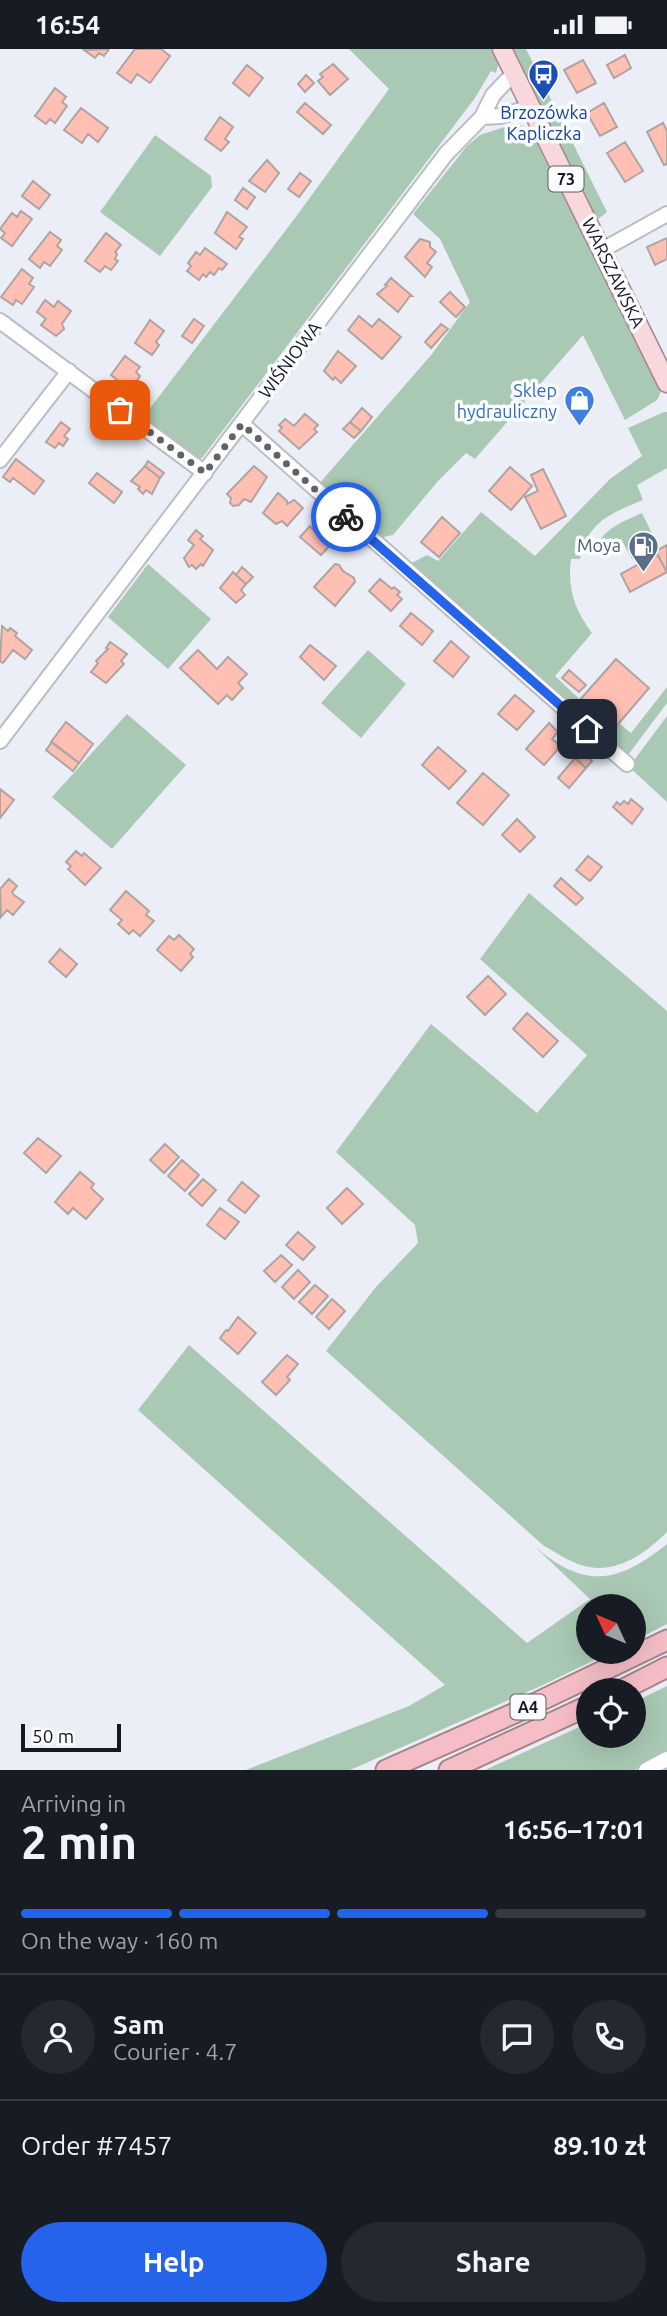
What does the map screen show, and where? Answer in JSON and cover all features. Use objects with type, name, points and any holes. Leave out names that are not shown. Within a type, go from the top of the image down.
[{"type":"highway","name":"A4","points":[[386,1770],[667,1640]]},
{"type":"highway","points":[[646,1678],[667,1667]]},
{"type":"highway","name":"A4","points":[[449,1770],[576,1712]]},
{"type":"main road","name":"WARSZAWSKA","points":[[502,49],[667,383]]},
{"type":"street","name":"WIŚNIOWA","points":[[0,741],[446,153],[482,117],[493,95],[514,73]]},
{"type":"street","points":[[482,117],[531,107]]},
{"type":"street","points":[[602,250],[667,214]]},
{"type":"street","points":[[0,321],[205,473]]},
{"type":"street","points":[[0,460],[69,371]]},
{"type":"street","points":[[242,424],[627,764]]},
{"type":"street","points":[[646,1770],[667,1759]]},
{"type":"green space","points":[[349,49],[495,49],[500,57],[496,73],[491,71],[475,98],[202,458],[187,454],[141,420],[295,218],[389,89]]},
{"type":"green space","points":[[512,49],[526,49],[607,212],[597,220]]},
{"type":"green space","points":[[514,124],[531,131],[661,392],[657,400],[625,420],[583,335],[475,459],[466,453],[438,481],[393,535],[374,535],[318,485],[432,354],[470,302],[440,239],[413,214],[467,146],[480,135]]},
{"type":"green space","points":[[155,135],[211,176],[212,187],[160,256],[100,212]]},
{"type":"green space","points":[[667,412],[667,468],[637,485],[643,500],[602,521],[589,536],[580,559],[571,559],[571,589],[581,616],[592,633],[555,676],[612,730],[619,723],[631,733],[667,687],[667,703],[628,755],[622,756],[548,691],[550,685],[546,681],[539,683],[472,625],[472,616],[412,563],[427,555],[438,561],[481,512],[535,556],[610,479],[642,456],[628,428]]},
{"type":"green space","points":[[642,513],[658,546],[632,559],[621,539],[594,553],[607,532]]},
{"type":"green space","points":[[148,564],[211,619],[168,669],[108,617]]},
{"type":"green space","points":[[368,650],[406,684],[361,738],[321,703]]},
{"type":"green space","points":[[127,714],[186,765],[112,849],[52,797]]},
{"type":"green space","points":[[667,716],[667,802],[629,767]]},
{"type":"green space","points":[[529,893],[667,1011],[667,1532],[638,1556],[603,1568],[578,1564],[544,1546],[326,1351],[376,1287],[418,1243],[415,1225],[336,1152],[431,1024],[537,1113],[587,1055],[480,959]]},
{"type":"green space","points":[[189,1345],[527,1643],[576,1609],[576,1664],[586,1664],[350,1770],[246,1770],[409,1706],[445,1685],[138,1410]]},
{"type":"green space","points":[[667,1544],[667,1624],[646,1635],[646,1594],[585,1594],[535,1547],[570,1570],[601,1576],[616,1574],[632,1567]]},
{"type":"green space","points":[[667,1686],[667,1755],[635,1770],[485,1770],[576,1728],[576,1748],[646,1748],[646,1696]]},
{"type":"building","points":[[109,49],[104,56],[99,53],[95,58],[84,50]]},
{"type":"building","points":[[135,49],[161,49],[170,56],[150,83],[137,74],[131,83],[117,73]]},
{"type":"building","points":[[625,55],[631,68],[614,78],[607,65]]},
{"type":"building","points":[[583,60],[596,83],[577,93],[564,70]]},
{"type":"building","points":[[333,64],[348,79],[330,95],[318,81],[323,77],[320,74]]},
{"type":"building","points":[[247,65],[263,78],[249,96],[233,83]]},
{"type":"building","points":[[306,75],[314,83],[305,92],[298,84]]},
{"type":"building","points":[[55,88],[66,97],[62,102],[67,106],[55,123],[50,119],[46,124],[35,116]]},
{"type":"building","points":[[305,103],[331,125],[323,134],[297,112]]},
{"type":"building","points":[[604,103],[617,127],[600,136],[587,113]]},
{"type":"building","points":[[81,108],[108,128],[98,142],[88,134],[82,143],[64,130]]},
{"type":"building","points":[[220,117],[233,127],[225,139],[229,142],[221,151],[205,139]]},
{"type":"building","points":[[663,123],[667,131],[667,164],[664,165],[647,132]]},
{"type":"building","points":[[625,142],[643,171],[625,182],[607,153]]},
{"type":"building","points":[[267,160],[279,173],[265,192],[249,181]]},
{"type":"building","points":[[300,173],[311,181],[299,197],[288,189]]},
{"type":"building","points":[[33,181],[50,195],[39,209],[22,196]]},
{"type":"building","points":[[243,188],[255,197],[247,209],[235,200]]},
{"type":"building","points":[[21,211],[32,219],[12,246],[1,238],[5,233],[0,229],[12,213],[17,217]]},
{"type":"building","points":[[227,212],[247,227],[239,237],[243,239],[236,249],[215,233]]},
{"type":"building","points":[[50,232],[61,240],[57,246],[62,250],[50,266],[44,262],[40,268],[29,259]]},
{"type":"building","points":[[106,233],[121,245],[115,252],[115,259],[118,261],[111,270],[105,266],[100,272],[85,261]]},
{"type":"building","points":[[667,238],[667,259],[655,265],[647,247]]},
{"type":"building","points":[[420,239],[430,242],[430,247],[436,252],[427,263],[432,267],[425,277],[405,257]]},
{"type":"building","points":[[205,248],[227,264],[222,270],[219,268],[214,275],[210,272],[206,277],[203,274],[199,280],[187,271],[191,266],[188,263],[196,252],[200,255]]},
{"type":"building","points":[[22,269],[33,278],[29,284],[34,287],[22,304],[16,300],[13,305],[1,297]]},
{"type":"building","points":[[391,278],[412,296],[398,312],[377,294],[387,286],[385,285]]},
{"type":"building","points":[[450,292],[465,307],[456,317],[440,302]]},
{"type":"building","points":[[45,300],[54,307],[58,301],[71,311],[62,324],[64,329],[56,336],[41,325],[46,319],[37,312]]},
{"type":"building","points":[[359,316],[372,327],[379,319],[401,337],[382,359],[348,330]]},
{"type":"building","points":[[194,319],[204,326],[192,343],[182,336]]},
{"type":"building","points":[[150,320],[164,331],[156,342],[159,345],[152,355],[135,343]]},
{"type":"building","points":[[441,324],[448,329],[431,348],[425,342]]},
{"type":"building","points":[[338,351],[356,366],[341,383],[335,377],[333,380],[324,371]]},
{"type":"building","points":[[125,356],[140,367],[136,372],[140,376],[130,390],[111,375]]},
{"type":"building","points":[[362,408],[372,417],[361,431],[350,422]]},
{"type":"building","points":[[305,414],[318,425],[314,429],[317,432],[299,449],[279,431],[282,427],[279,425],[285,419],[294,426]]},
{"type":"building","points":[[61,422],[70,429],[64,436],[68,439],[63,446],[59,443],[55,448],[46,442]]},
{"type":"building","points":[[350,422],[361,431],[354,438],[343,429]]},
{"type":"building","points":[[16,459],[44,481],[34,494],[13,478],[10,482],[3,477]]},
{"type":"building","points":[[148,461],[164,473],[160,478],[145,466]]},
{"type":"building","points":[[145,466],[160,478],[152,494],[146,490],[143,494],[138,489],[140,487],[131,481]]},
{"type":"building","points":[[254,466],[267,477],[251,502],[244,499],[239,505],[233,506],[227,494]]},
{"type":"building","points":[[510,467],[532,486],[511,510],[489,491]]},
{"type":"building","points":[[543,469],[566,516],[541,529],[525,497],[538,491],[531,475]]},
{"type":"building","points":[[97,473],[122,492],[114,503],[89,483]]},
{"type":"building","points":[[278,493],[287,504],[294,500],[303,508],[287,526],[282,521],[276,524],[263,513]]},
{"type":"building","points":[[442,517],[460,533],[439,557],[421,542]]},
{"type":"building","points":[[310,526],[317,534],[323,527],[335,540],[321,555],[300,537]]},
{"type":"building","points":[[196,530],[203,536],[200,539],[213,550],[203,566],[201,564],[196,569],[192,565],[189,567],[184,558],[194,545],[188,540]]},
{"type":"building","points":[[667,545],[667,573],[656,551]]},
{"type":"building","name":"Moya","points":[[657,554],[667,572],[630,592],[621,574]]},
{"type":"building","points":[[335,564],[354,578],[355,582],[335,606],[314,587]]},
{"type":"building","points":[[242,567],[253,577],[246,584],[236,575]]},
{"type":"building","points":[[233,572],[246,584],[241,590],[245,595],[236,603],[220,588]]},
{"type":"building","points":[[380,579],[400,592],[397,595],[402,599],[391,611],[369,591]]},
{"type":"building","points":[[411,613],[433,631],[422,645],[400,626]]},
{"type":"building","points":[[2,626],[17,633],[15,636],[32,650],[25,659],[13,650],[3,663],[0,661]]},
{"type":"building","points":[[451,641],[469,657],[453,677],[434,661]]},
{"type":"building","points":[[110,642],[127,654],[121,661],[124,664],[106,683],[91,672]]},
{"type":"building","points":[[310,645],[336,666],[324,680],[300,657]]},
{"type":"building","points":[[198,650],[217,669],[228,657],[247,674],[238,683],[243,688],[232,700],[227,695],[218,704],[180,668]]},
{"type":"building","points":[[616,659],[649,688],[613,730],[579,701]]},
{"type":"building","points":[[569,670],[586,685],[579,692],[562,678]]},
{"type":"building","points":[[515,695],[534,711],[517,730],[498,714]]},
{"type":"building","points":[[66,722],[93,744],[79,763],[51,742]]},
{"type":"building","points":[[549,723],[558,732],[552,739],[561,746],[544,765],[526,749]]},
{"type":"building","points":[[52,742],[79,763],[73,771],[46,750]]},
{"type":"building","points":[[438,747],[466,771],[449,789],[422,765]]},
{"type":"building","points":[[581,751],[592,761],[586,768],[575,758]]},
{"type":"building","points":[[575,758],[586,768],[569,788],[558,778]]},
{"type":"building","points":[[483,773],[509,795],[483,825],[457,803]]},
{"type":"building","points":[[0,789],[14,800],[0,818]]},
{"type":"building","points":[[631,799],[643,809],[632,824],[613,807],[617,802],[620,805],[624,801],[628,804]]},
{"type":"building","points":[[517,819],[535,837],[520,852],[502,835]]},
{"type":"building","points":[[76,851],[82,856],[84,853],[101,868],[85,885],[68,869],[71,866],[66,862]]},
{"type":"building","points":[[588,856],[602,867],[590,881],[576,870]]},
{"type":"building","points":[[561,878],[583,898],[576,905],[554,886]]},
{"type":"building","points":[[9,879],[17,886],[12,892],[24,902],[13,915],[7,910],[1,917],[0,889]]},
{"type":"building","points":[[126,891],[149,911],[146,915],[154,921],[140,936],[133,930],[129,934],[118,924],[122,920],[110,910]]},
{"type":"building","points":[[179,935],[194,949],[190,954],[193,957],[181,971],[157,950],[169,936],[174,940]]},
{"type":"building","points":[[60,949],[77,964],[66,977],[49,962]]},
{"type":"building","points":[[488,976],[506,994],[485,1015],[467,997]]},
{"type":"building","points":[[527,1013],[558,1041],[543,1057],[513,1029]]},
{"type":"building","points":[[38,1138],[61,1156],[46,1173],[24,1153]]},
{"type":"building","points":[[165,1144],[179,1157],[164,1173],[150,1160]]},
{"type":"building","points":[[182,1160],[199,1175],[185,1191],[168,1176]]},
{"type":"building","points":[[80,1172],[94,1184],[91,1188],[103,1199],[86,1219],[73,1208],[68,1214],[55,1202]]},
{"type":"building","points":[[203,1179],[216,1190],[202,1206],[189,1194]]},
{"type":"building","points":[[242,1182],[259,1196],[245,1213],[228,1200]]},
{"type":"building","points":[[347,1188],[363,1204],[342,1224],[327,1208]]},
{"type":"building","points":[[220,1208],[239,1222],[225,1239],[207,1225]]},
{"type":"building","points":[[298,1232],[315,1247],[303,1260],[286,1245]]},
{"type":"building","points":[[281,1255],[292,1265],[275,1282],[264,1271]]},
{"type":"building","points":[[298,1270],[310,1282],[294,1299],[282,1287]]},
{"type":"building","points":[[315,1285],[328,1296],[312,1314],[299,1302]]},
{"type":"building","points":[[332,1299],[345,1311],[329,1329],[316,1317]]},
{"type":"building","points":[[238,1317],[256,1333],[238,1354],[220,1338]]},
{"type":"building","points":[[287,1355],[298,1364],[287,1377],[290,1380],[276,1395],[262,1382]]},
{"type":"way so far","points":[[120,410],[205,473],[242,424],[346,517]]},
{"type":"place","name":"Brzozówka Kapliczka","points":[[544,102]]},
{"type":"place","name":"Sklep hydrauliczny","points":[[580,428]]},
{"type":"place","name":"Moya","points":[[644,573]]},
{"type":"route","points":[[346,517],[587,729]]}]
